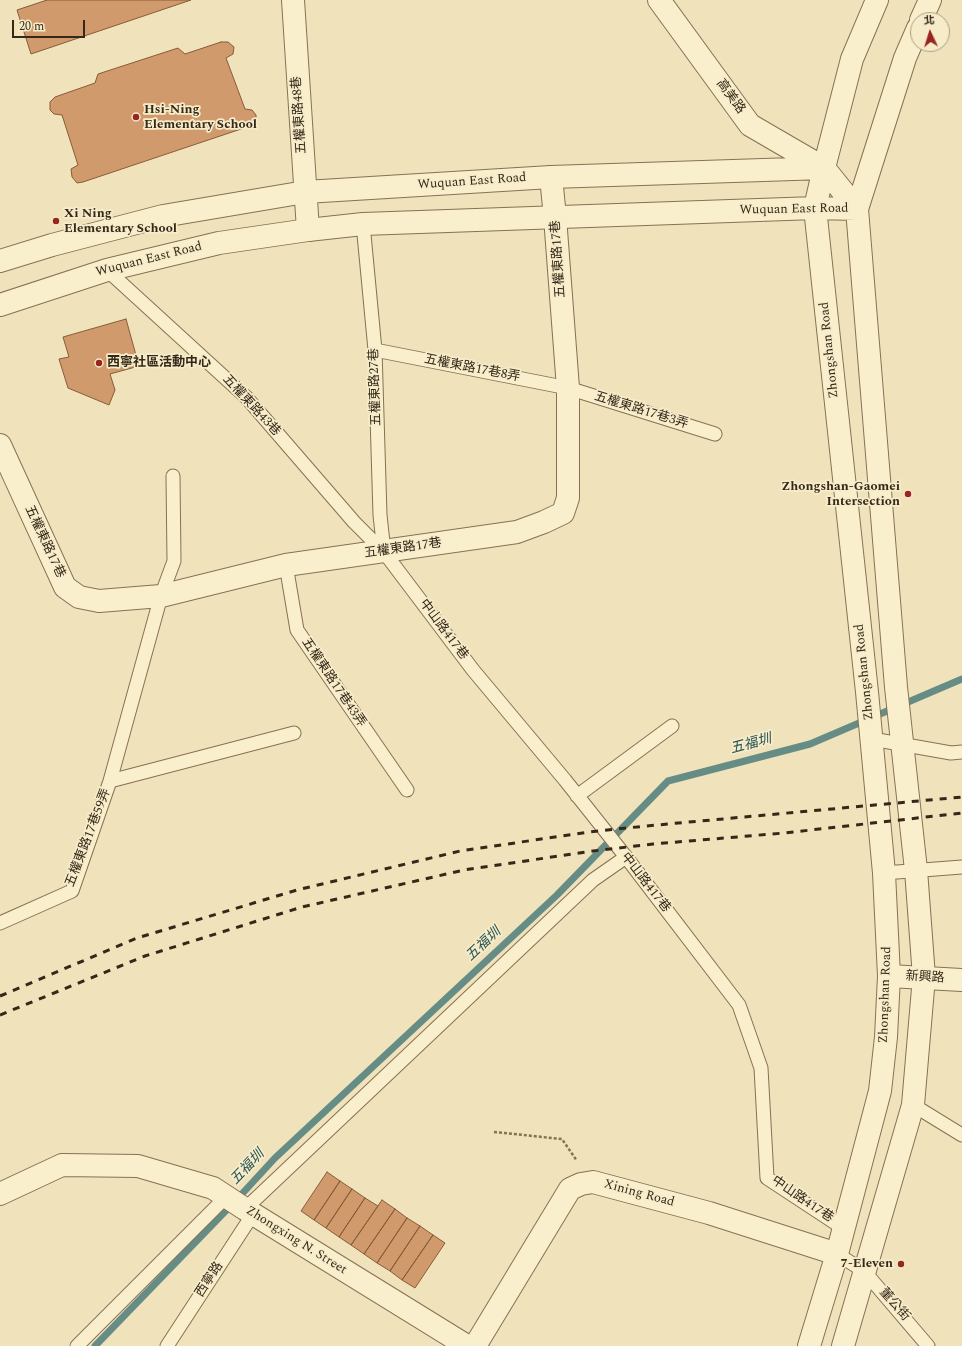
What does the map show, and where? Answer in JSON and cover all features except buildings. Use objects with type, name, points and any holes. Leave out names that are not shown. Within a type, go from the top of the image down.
[{"type":"street","name":"五權東路48巷","points":[[293,0],[308,230]]},
{"type":"street","name":"高美路","points":[[659,0],[750,125],[824,168]]},
{"type":"street","name":"Zhongshan Road","points":[[809,1346],[837,1254],[880,1092],[886,1037],[889,976],[884,873],[872,739],[815,208],[852,59],[877,0]]},
{"type":"street","points":[[925,12],[930,0]]},
{"type":"street","points":[[843,1346],[913,1105],[924,977],[916,870],[896,687],[857,209],[910,46]]},
{"type":"street","name":"Wuquan East Road","points":[[1,259],[163,216],[305,192],[551,177],[824,168],[857,209]]},
{"type":"street","name":"五權東路17巷","points":[[0,445],[65,587],[79,597],[98,601],[161,596],[286,564],[384,552],[517,532],[563,513],[568,498],[568,388],[551,177]]},
{"type":"street","name":"Wuquan East Road","points":[[0,305],[107,270],[219,243],[308,230],[362,224],[815,208],[857,209]]},
{"type":"street","name":"新興路","points":[[889,976],[962,980]]},
{"type":"street","name":"Zhongxing N. Street","points":[[0,1194],[62,1165],[138,1166],[213,1188],[249,1212],[467,1346]]},
{"type":"street","name":"Xining Road","points":[[475,1346],[570,1189],[581,1184],[593,1182],[709,1213],[837,1254]]},
{"type":"lane","name":"五權東路27巷","points":[[362,224],[376,350],[380,515],[384,552]]},
{"type":"lane","name":"五權東路43巷","points":[[107,270],[246,397],[354,522],[384,552]]},
{"type":"lane","name":"五權東路17巷8弄","points":[[376,350],[568,388]]},
{"type":"lane","name":"五權東路17巷3弄","points":[[568,388],[715,434]]},
{"type":"lane","name":"五權東路17巷59弄","points":[[0,923],[72,891],[110,781],[161,596],[174,561],[173,476]]},
{"type":"lane","name":"中山路417巷","points":[[384,552],[473,670],[626,857],[739,1005],[760,1068],[767,1178],[843,1228]]},
{"type":"lane","name":"五權東路17巷43弄","points":[[286,564],[297,630],[407,790]]},
{"type":"lane","points":[[576,796],[672,726]]},
{"type":"lane","name":"五權東路17巷59弄","points":[[110,781],[294,733]]},
{"type":"lane","points":[[872,739],[902,745],[958,751]]},
{"type":"lane","name":"西寧路","points":[[167,1346],[249,1212],[593,880],[626,857]]},
{"type":"lane","points":[[884,873],[962,867]]},
{"type":"lane","points":[[913,1105],[962,1135]]},
{"type":"lane","points":[[77,1346],[226,1197]]},
{"type":"lane","name":"董公街","points":[[837,1254],[864,1271],[928,1346]]},
{"type":"path","points":[[494,1132],[562,1139],[593,1182]]},
{"type":"waterway","name":"五福圳","points":[[95,1346],[275,1158],[557,895],[668,781],[810,744],[962,679]]},
{"type":"railway","points":[[0,996],[137,938],[297,890],[460,851],[589,832],[962,797]]},
{"type":"railway","points":[[0,1015],[145,956],[302,907],[464,870],[593,851],[653,844],[784,833],[962,813]]},
{"type":"place","name":"Hsi-Ning Elementary School","points":[[136,117]]},
{"type":"place","name":"Xi Ning Elementary School","points":[[56,221]]},
{"type":"place","name":"西寧社區活動中心","points":[[99,363]]},
{"type":"place","name":"Zhongshan-Gaomei Intersection","points":[[908,494]]},
{"type":"place","name":"7-Eleven","points":[[901,1264]]}]
